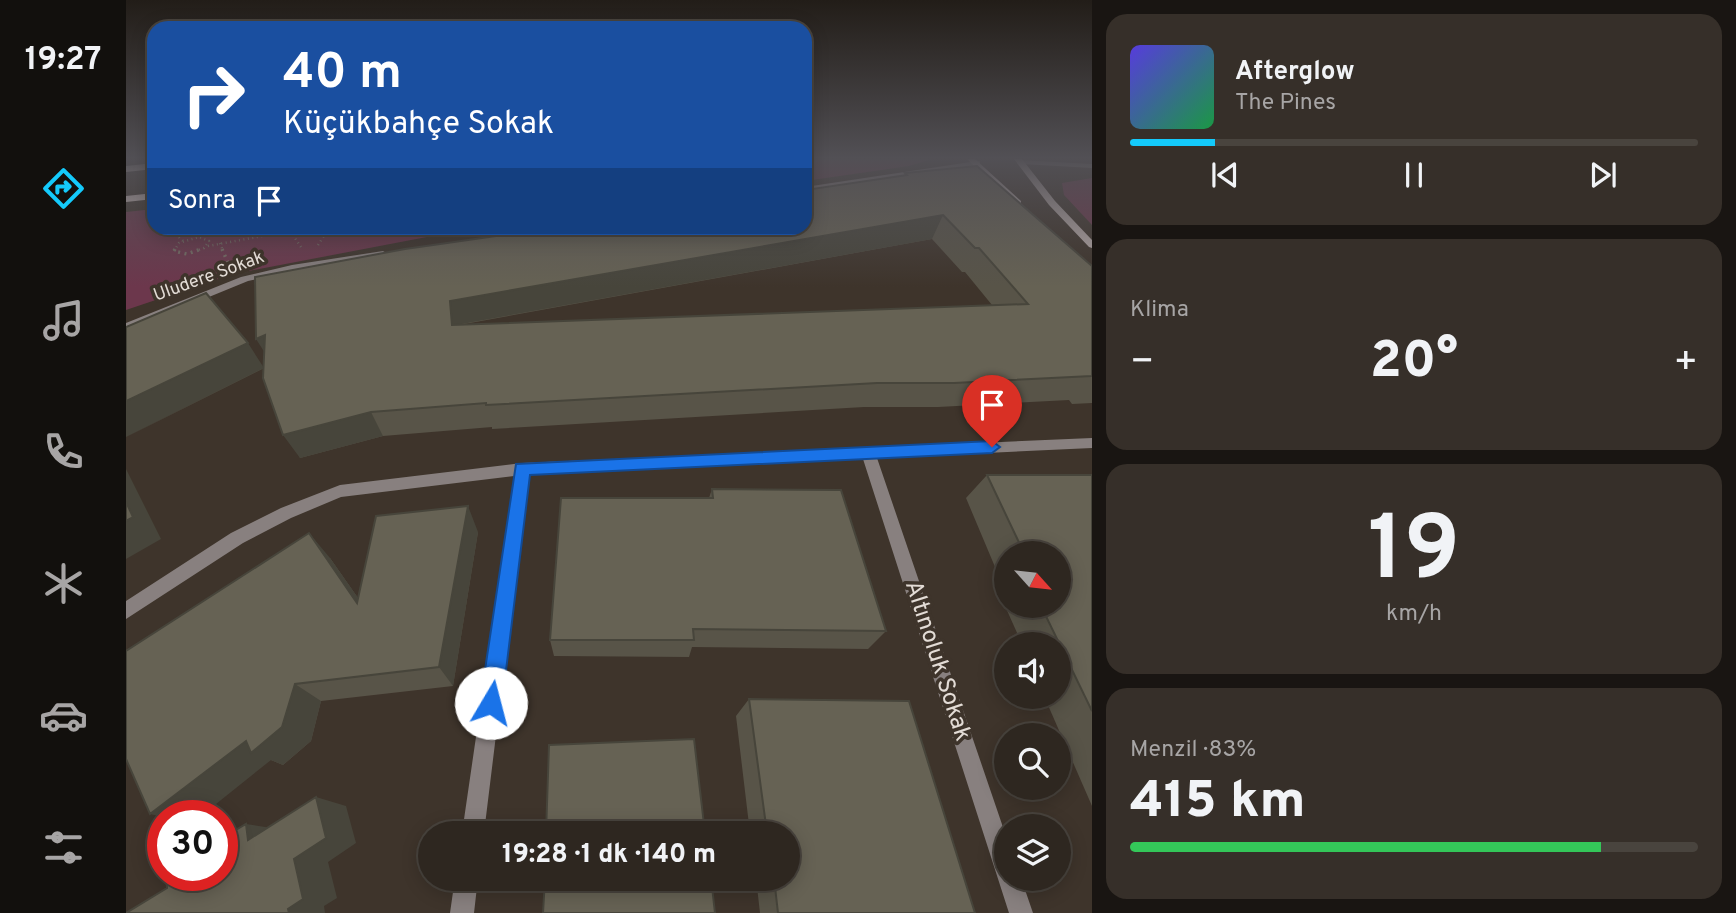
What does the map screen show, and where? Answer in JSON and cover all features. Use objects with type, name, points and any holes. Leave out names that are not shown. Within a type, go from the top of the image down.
[{"type":"main road","points":[[1017,202],[1022,206]]},
{"type":"main road","points":[[1051,202],[1092,245]]},
{"type":"street","name":"Uludere Sokak","points":[[126,327],[245,279],[292,268],[388,253]]},
{"type":"street","points":[[126,611],[237,538],[286,513],[340,491],[522,469],[1092,443]]},
{"type":"street","name":"Altınoluk Sokak","points":[[868,453],[994,833]]},
{"type":"street","points":[[475,821],[522,469]]},
{"type":"street","points":[[463,913],[466,891]]},
{"type":"street","points":[[1013,891],[1021,913]]},
{"type":"path","points":[[177,235],[183,241]]},
{"type":"path","points":[[208,246],[209,241],[204,238],[183,241],[174,249],[177,253],[193,253],[220,243],[267,235]]},
{"type":"path","points":[[293,235],[303,249]]},
{"type":"path","points":[[316,248],[324,235]]},
{"type":"path","points":[[220,243],[233,274]]},
{"type":"shaded area","points":[[1070,202],[1092,202],[1092,225]]},
{"type":"shaded area","points":[[147,210],[147,235],[437,235],[233,274],[126,310],[126,212]]},
{"type":"building","points":[[812,202],[1018,202],[1092,266],[1092,376],[954,383],[877,383],[486,403],[371,412],[283,435],[263,378],[265,335],[256,339],[255,277],[405,249],[502,235],[812,235]],"holes":[[[943,215],[975,248],[979,248],[1028,304],[452,325],[450,301]]]},
{"type":"building","points":[[206,293],[248,343],[126,401],[126,327]]},
{"type":"building","points":[[987,475],[1092,475],[1092,711],[1071,668],[1071,632],[1054,632],[1047,618],[1071,618],[1071,541],[1018,541]]},
{"type":"building","points":[[712,489],[841,490],[886,631],[693,629],[694,640],[550,640],[561,498],[713,498]]},
{"type":"building","points":[[126,502],[133,517],[126,521]]},
{"type":"building","points":[[468,506],[439,667],[295,684],[282,727],[251,753],[246,741],[168,800],[147,800],[147,807],[126,759],[126,651],[309,533],[357,603],[376,516]]},
{"type":"building","points":[[749,699],[909,701],[975,913],[778,913],[775,891],[800,891],[800,821],[765,821]]},
{"type":"building","points":[[694,739],[704,821],[546,821],[549,745]]},
{"type":"building","points":[[316,797],[326,838],[294,859],[303,899],[288,909],[289,913],[126,913],[162,891],[238,891],[238,829],[246,824],[248,840]]},
{"type":"building","points":[[544,891],[712,891],[715,913],[543,913]]},
{"type":"route","points":[[491,703],[522,469],[992,447]]}]
